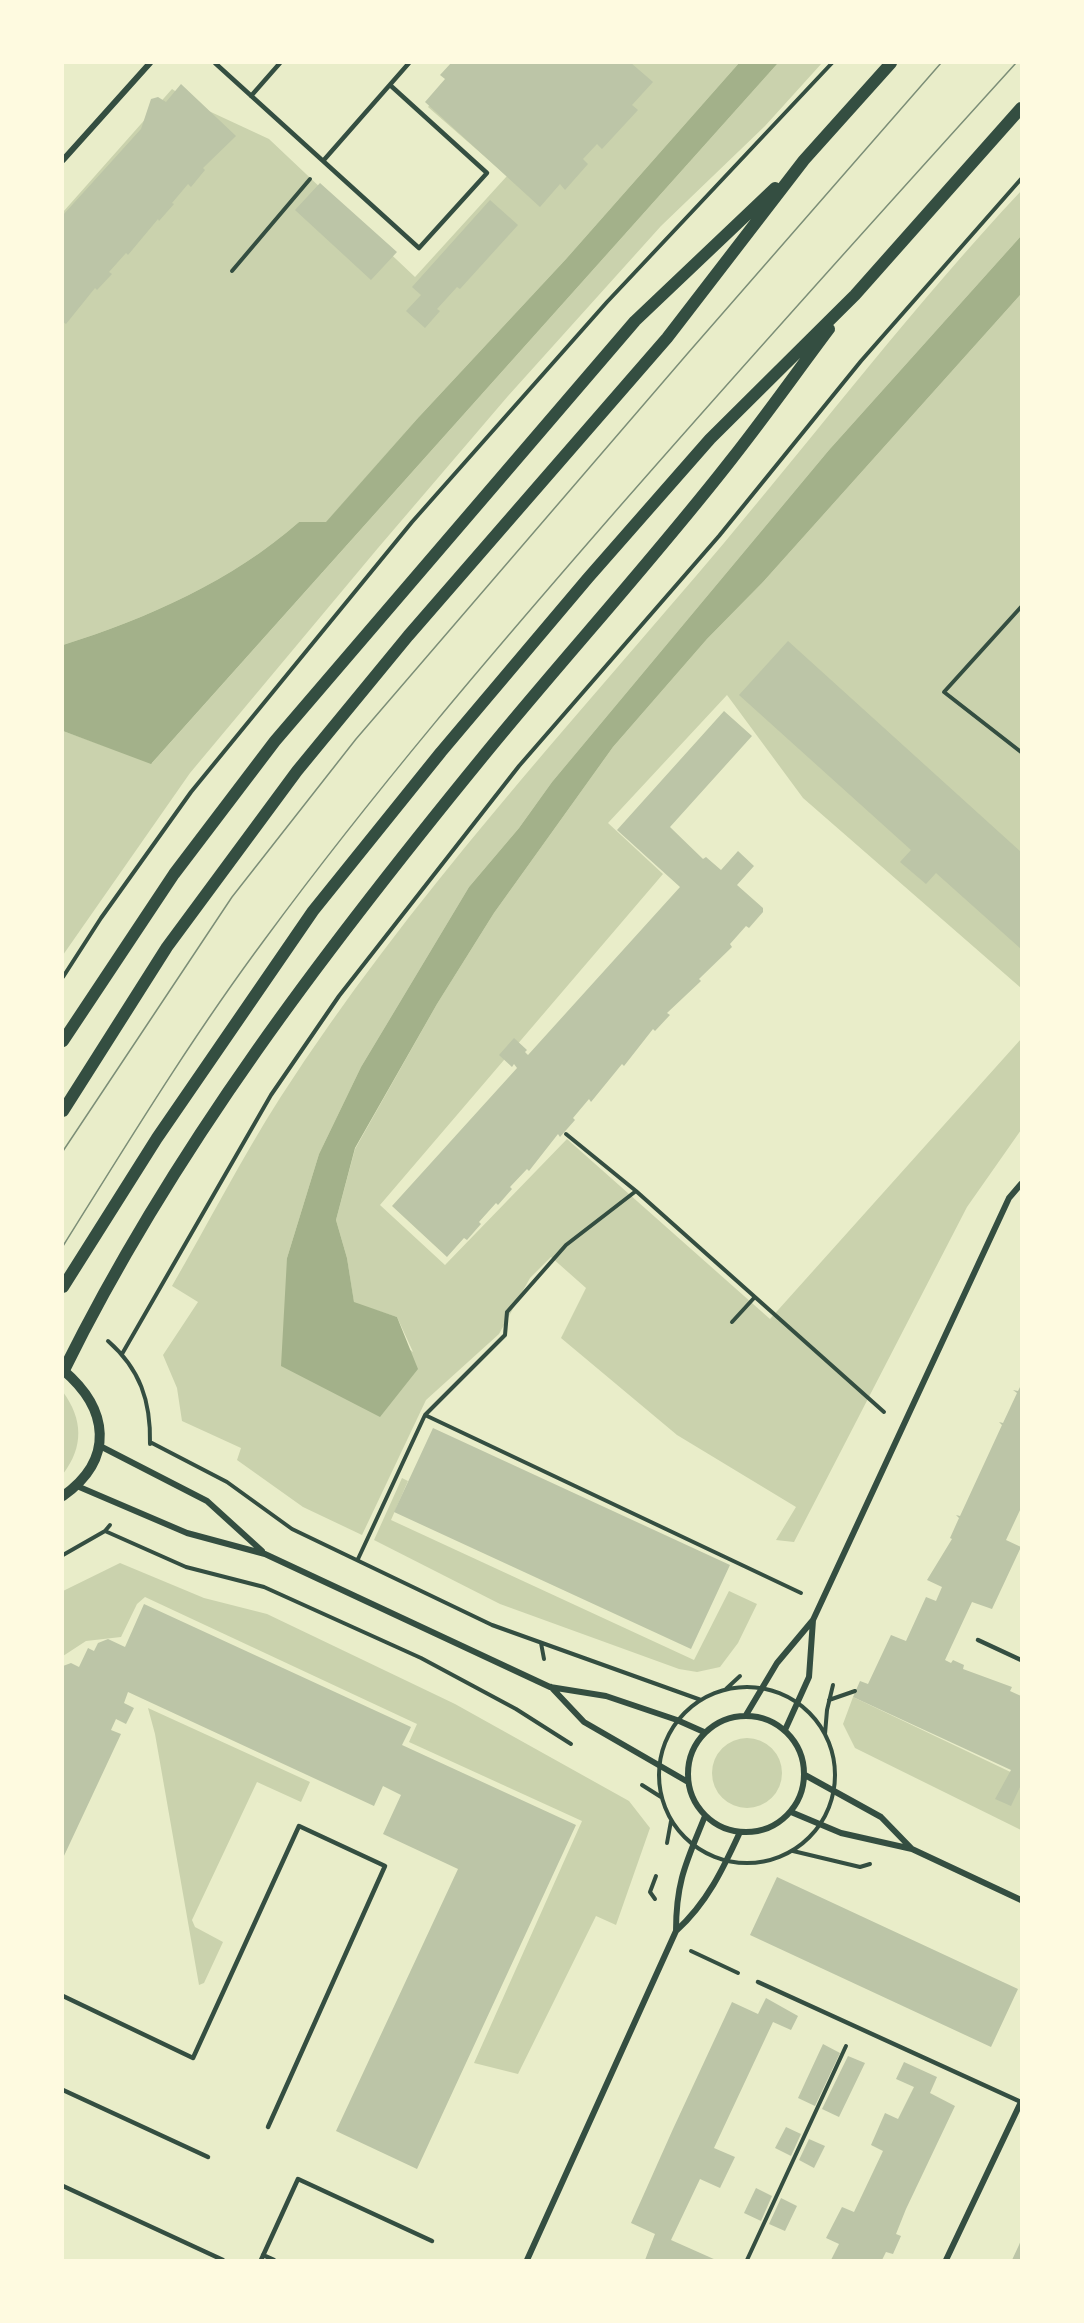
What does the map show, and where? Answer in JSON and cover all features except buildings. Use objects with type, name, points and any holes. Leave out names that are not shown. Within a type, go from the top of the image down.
[{"type":"main road","points":[[63,1111],[167,947],[297,771],[408,636],[667,338],[804,160],[891,63]]},
{"type":"main road","points":[[63,1287],[157,1138],[320,902],[449,742],[687,465],[855,295],[1021,108]]},
{"type":"main road","points":[[63,1041],[174,874],[275,741],[635,321],[804,160]]},
{"type":"main road","points":[[64,1370],[87,1324],[185,1160],[300,989],[484,755],[730,461],[855,295]]},
{"type":"street","points":[[63,160],[150,63]]},
{"type":"street","points":[[784,1730],[799,1704],[809,1677],[813,1620],[820,1601],[1009,1198],[1021,1184]]},
{"type":"street","points":[[63,1496],[77,1486],[94,1462],[100,1446],[100,1424],[91,1400],[64,1370]]},
{"type":"street","points":[[100,1446],[207,1501],[265,1554]]},
{"type":"street","points":[[77,1486],[187,1533],[265,1554],[550,1687],[606,1696],[677,1720],[704,1732]]},
{"type":"street","points":[[746,1714],[777,1663],[813,1620]]},
{"type":"street","points":[[550,1687],[585,1722],[659,1763],[688,1782]]},
{"type":"street","points":[[746,1714],[765,1718],[784,1730],[800,1750],[805,1775],[801,1795],[791,1812],[776,1824],[758,1831],[740,1832],[721,1827],[705,1816],[694,1800],[688,1782],[690,1755],[704,1732],[716,1723],[746,1714]]},
{"type":"street","points":[[805,1775],[881,1817],[912,1849]]},
{"type":"street","points":[[791,1812],[841,1833],[912,1849],[1021,1900]]},
{"type":"street","points":[[676,1931],[676,1901],[683,1866],[705,1816]]},
{"type":"street","points":[[527,2260],[676,1931],[695,1914],[726,1862],[740,1832]]},
{"type":"street","points":[[946,2260],[1021,2102]]},
{"type":"lane","points":[[215,63],[419,248],[487,173],[390,85]]},
{"type":"lane","points":[[250,96],[280,63]]},
{"type":"lane","points":[[323,161],[410,63]]},
{"type":"lane","points":[[978,1640],[1021,1660]]},
{"type":"lane","points":[[63,1996],[193,2058],[299,1826],[385,1866],[268,2127]]},
{"type":"lane","points":[[758,1982],[1021,2102]]},
{"type":"lane","points":[[63,2090],[208,2157]]},
{"type":"lane","points":[[274,2260],[262,2258],[298,2179],[432,2241]]},
{"type":"lane","points":[[63,2186],[223,2260]]},
{"type":"path","points":[[63,977],[101,918],[191,792],[412,522],[607,302],[832,63]]},
{"type":"path","points":[[232,271],[303,189],[323,161]]},
{"type":"path","points":[[122,1354],[271,1095],[339,996],[519,766],[719,536],[861,361],[1021,179]]},
{"type":"path","points":[[1021,607],[944,692],[1021,752]]},
{"type":"path","points":[[566,1134],[636,1191],[753,1298],[902,1428]]},
{"type":"path","points":[[358,1559],[425,1414],[505,1335],[507,1312],[566,1245],[636,1191]]},
{"type":"path","points":[[732,1322],[753,1298]]},
{"type":"path","points":[[425,1414],[820,1601]]},
{"type":"path","points":[[150,1442],[227,1482],[292,1529],[492,1625],[701,1700]]},
{"type":"path","points":[[105,1531],[186,1567],[264,1587],[410,1653],[516,1709],[548,1732],[577,1747]]},
{"type":"path","points":[[726,1689],[763,1689],[782,1694],[799,1704],[814,1718],[825,1734],[834,1762],[834,1790],[820,1825],[808,1840],[777,1859],[742,1864],[726,1862],[693,1846],[671,1820],[661,1797],[659,1763],[665,1740],[677,1720],[701,1700],[726,1689]]},
{"type":"path","points":[[829,1700],[855,1691]]},
{"type":"path","points":[[633,1779],[661,1797]]},
{"type":"path","points":[[671,1942],[758,1982]]},
{"type":"path","points":[[747,2260],[855,2026]]},
{"type":"shaded area","points":[[465,63],[739,63],[566,259],[417,419],[326,523],[299,522],[246,562],[188,596],[126,623],[63,645],[63,212],[172,89],[198,106],[269,139],[415,277],[507,176],[428,107]]},
{"type":"shaded area","points":[[739,63],[778,63],[151,764],[63,731],[63,645],[126,623],[188,596],[246,562],[299,522],[326,522],[417,419],[566,259]]},
{"type":"shaded area","points":[[778,63],[822,63],[765,126],[661,226],[508,396],[378,548],[190,773],[63,955],[63,731],[152,763]]},
{"type":"shaded area","points":[[1021,191],[1021,236],[829,450],[552,782],[519,828],[469,887],[361,1067],[319,1154],[287,1258],[413,1352],[397,1317],[354,1303],[347,1258],[336,1220],[355,1149],[437,1004],[494,913],[613,747],[707,639],[763,582],[1021,294],[1021,988],[803,798],[727,695],[608,823],[663,874],[380,1205],[445,1265],[567,1139],[770,1319],[1021,1039],[1021,1130],[967,1207],[794,1542],[776,1540],[796,1507],[677,1435],[561,1338],[586,1288],[551,1257],[530,1278],[499,1334],[426,1400],[362,1535],[303,1507],[237,1460],[241,1448],[182,1421],[177,1388],[163,1355],[198,1302],[172,1286],[280,1098],[330,1024],[437,882],[550,745],[724,543],[907,320]]},
{"type":"shaded area","points":[[1021,236],[1021,294],[763,582],[707,639],[613,747],[494,913],[437,1004],[355,1148],[336,1220],[347,1258],[354,1302],[397,1317],[418,1369],[380,1417],[281,1366],[287,1258],[319,1154],[361,1067],[469,887],[519,828],[552,782],[829,450]]},
{"type":"shaded area","points":[[63,1392],[74,1412],[78,1443],[75,1454],[63,1474]]},
{"type":"shaded area","points":[[402,1478],[408,1481],[391,1520],[694,1660],[729,1591],[757,1604],[738,1643],[720,1667],[697,1672],[679,1669],[500,1604],[374,1540]]},
{"type":"shaded area","points":[[120,1563],[204,1598],[267,1614],[455,1704],[629,1801],[650,1828],[616,1925],[596,1916],[518,2074],[474,2063],[582,1821],[409,1742],[417,1724],[145,1597],[137,1604],[121,1637],[86,1641],[63,1656],[63,1591]]},
{"type":"shaded area","points":[[853,1697],[1021,1777],[1021,1830],[855,1748],[843,1724]]},
{"type":"shaded area","points":[[148,1708],[310,1782],[301,1802],[257,1782],[192,1920],[195,1927],[223,1942],[204,1983],[199,1985],[155,1734]]},
{"type":"shaded area","points":[[747,1738],[760,1741],[772,1748],[779,1760],[782,1773],[779,1786],[772,1798],[760,1805],[747,1808],[734,1805],[722,1798],[715,1786],[712,1773],[715,1760],[722,1748],[734,1741]]},
{"type":"tram line","points":[[63,1151],[232,897],[356,739],[941,63]]},
{"type":"tram line","points":[[63,1246],[161,1090],[238,976],[306,884],[391,776],[614,513],[1016,63]]}]
